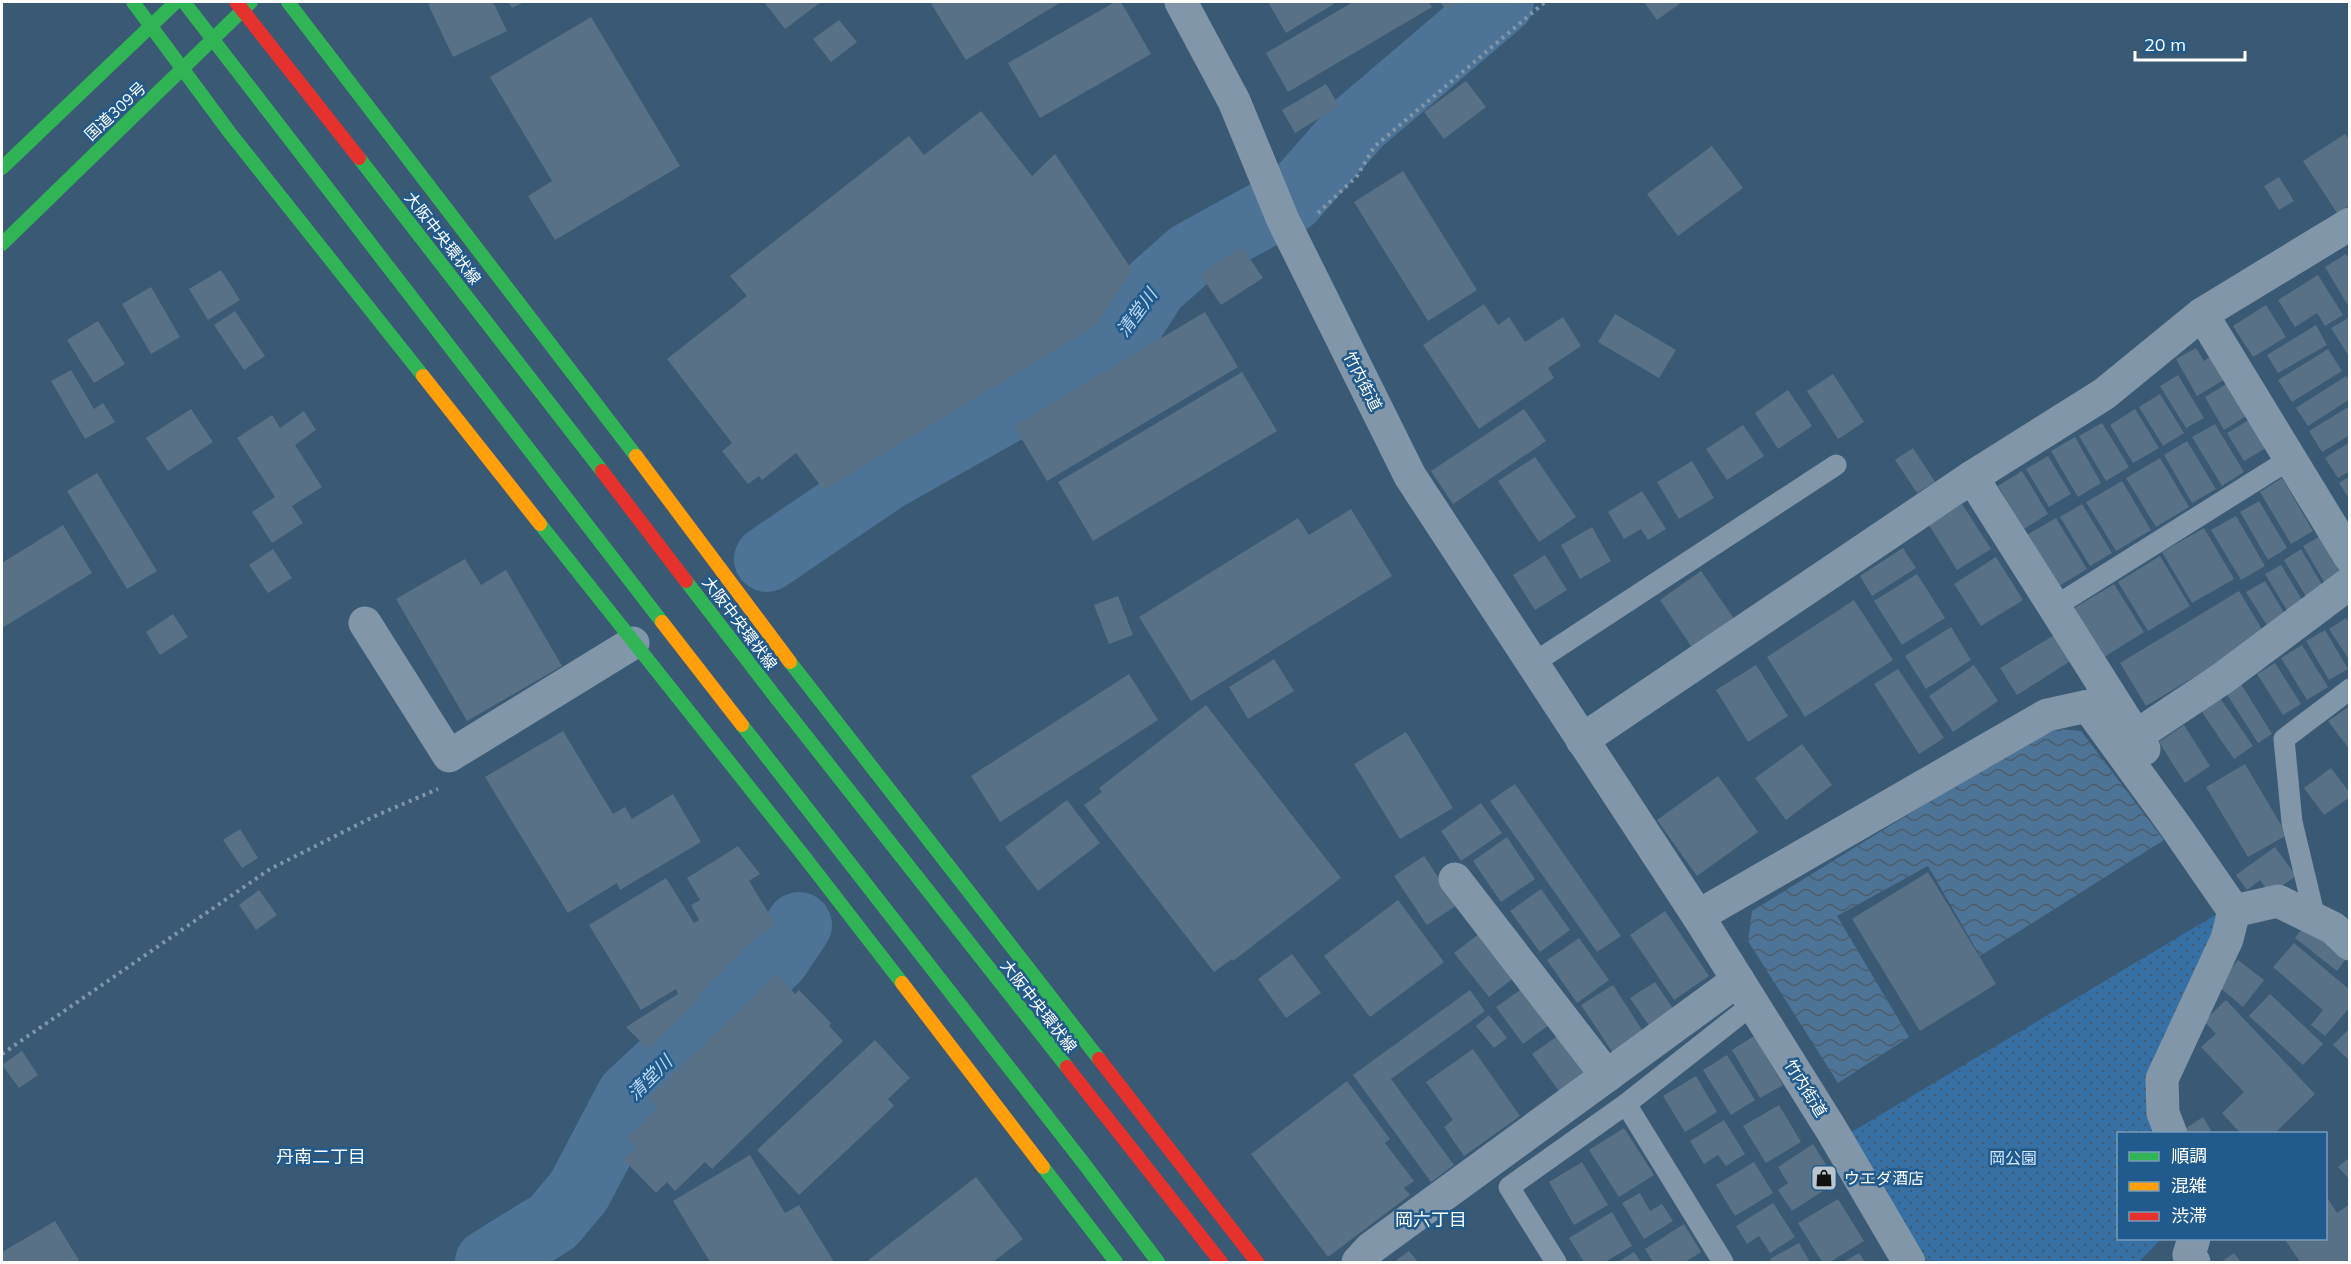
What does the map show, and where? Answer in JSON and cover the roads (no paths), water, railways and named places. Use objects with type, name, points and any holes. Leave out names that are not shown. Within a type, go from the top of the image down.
[{"type":"main road","points":[[133,2],[230,133],[803,855],[1116,1263]]},
{"type":"main road","points":[[2,168],[176,2]]},
{"type":"main road","points":[[184,2],[1085,1165],[1158,1263]]},
{"type":"main road","name":"大阪中央環状線","points":[[236,2],[489,324],[777,699],[1221,1263]]},
{"type":"main road","name":"国道309号","points":[[2,244],[250,2]]},
{"type":"main road","points":[[288,2],[643,465],[831,716],[1257,1263]]},
{"type":"street","name":"竹内街道","points":[[1181,2],[1234,101],[1282,218],[1410,476],[1698,916],[1831,1129],[1909,1263]]},
{"type":"street","points":[[1582,740],[1972,477],[2104,394],[2202,314],[2349,224]]},
{"type":"street","points":[[2202,314],[2349,557]]},
{"type":"street","points":[[1972,477],[2164,780],[2176,827]]},
{"type":"street","points":[[2136,736],[2223,678],[2349,583]]},
{"type":"street","points":[[365,623],[449,756],[633,643]]},
{"type":"street","points":[[1698,916],[2047,715],[2088,706],[2234,911],[2228,939],[2162,1079],[2163,1113],[2170,1132]]},
{"type":"street","points":[[1455,879],[1607,1076]]},
{"type":"street","points":[[2234,911],[2278,901],[2333,928],[2349,944]]},
{"type":"street","points":[[1358,1263],[1371,1248],[1607,1076],[1745,992]]},
{"type":"street","points":[[2194,1240],[2189,1255],[2194,1263]]},
{"type":"lane","points":[[2054,607],[2290,459]]},
{"type":"lane","points":[[1532,664],[1836,465]]},
{"type":"lane","points":[[2315,918],[2292,822],[2284,739],[2349,689]]},
{"type":"lane","points":[[1556,1263],[1509,1187],[1626,1104],[1745,992]]},
{"type":"lane","points":[[1626,1104],[1723,1263]]},
{"type":"water","points":[[2048,728],[2081,731],[2164,840],[1980,956],[1928,866],[1837,916],[1909,1037],[1838,1083],[1748,941],[1752,911]]},
{"type":"waterway","name":"清堂川","points":[[767,559],[886,478],[1012,407],[1121,339],[1155,286],[1190,255],[1292,199],[1359,123],[1501,2]]},
{"type":"waterway","name":"清堂川","points":[[488,1262],[553,1222],[579,1191],[629,1096],[777,958],[799,925]]},
{"type":"place","name":"ウエダ酒店","points":[[1824,1178]]},
{"type":"district","name":"丹南二丁目","points":[[321,1157]]},
{"type":"district","name":"岡六丁目","points":[[1431,1220]]},
{"type":"park label","name":"岡公園","points":[[2013,1158]]}]
